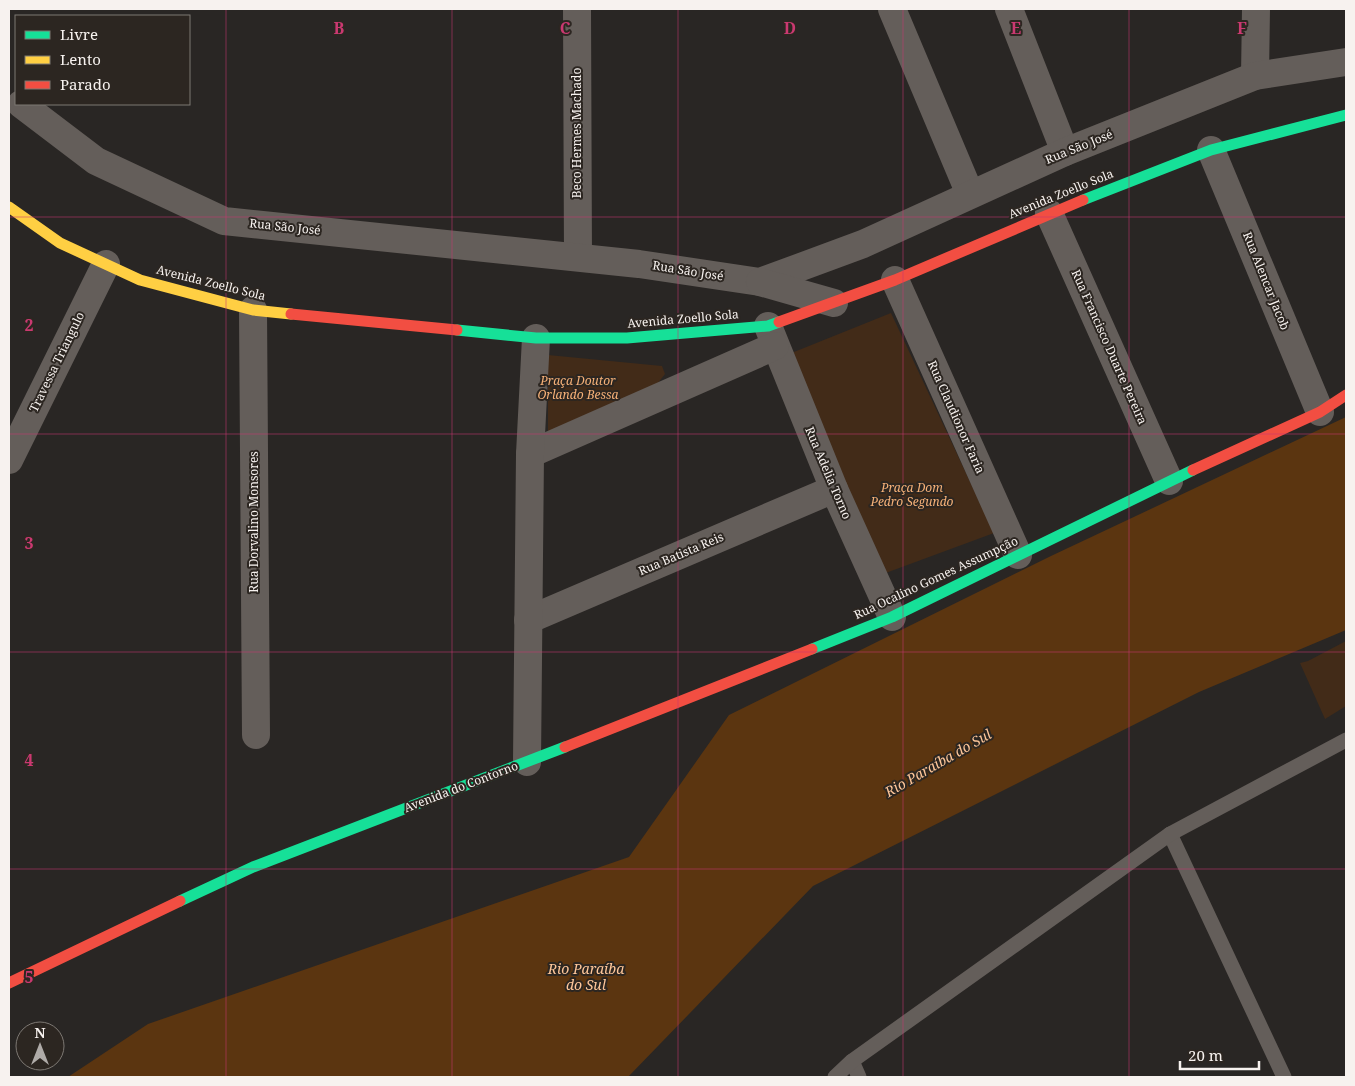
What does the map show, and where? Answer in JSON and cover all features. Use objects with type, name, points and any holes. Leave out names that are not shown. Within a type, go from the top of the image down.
[{"type":"street","name":"Beco Hermes Machado","points":[[577,9],[578,258]]},
{"type":"street","points":[[892,9],[970,194]]},
{"type":"street","points":[[1009,9],[1065,152]]},
{"type":"street","points":[[1255,76],[1256,9]]},
{"type":"street","name":"Rua São José","points":[[22,105],[96,161],[224,220],[639,264],[760,282],[863,244],[1065,152],[1255,76],[1346,62]]},
{"type":"street","name":"Avenida Zoello Sola","points":[[9,207],[60,243],[140,280],[252,310],[536,338],[771,336],[834,303],[895,280],[1049,213],[1211,150],[1346,114]]},
{"type":"street","name":"Rua Alencar Jacob","points":[[1211,150],[1320,412]]},
{"type":"street","name":"Rua Francisco Duarte Pereira","points":[[1049,213],[1169,481]]},
{"type":"street","name":"Travessa Triangulo","points":[[9,460],[106,264]]},
{"type":"street","name":"Rua Claudionor Faria","points":[[895,280],[1018,555]]},
{"type":"street","points":[[760,282],[834,303]]},
{"type":"street","name":"Rua Dorvalino Monsores","points":[[252,310],[256,735]]},
{"type":"street","points":[[530,454],[771,336]]},
{"type":"street","name":"Rua Adelia Torno","points":[[771,336],[834,489],[892,617]]},
{"type":"street","name":"Avenida do Contorno","points":[[9,983],[252,867],[527,762],[530,454],[536,338]]},
{"type":"street","name":"Rua Ocalino Gomes Assumpção","points":[[527,762],[892,617],[1169,481],[1320,412],[1346,394]]},
{"type":"street","name":"Rua Batista Reis","points":[[528,620],[834,489]]},
{"type":"lane","points":[[835,1077],[852,1061],[1170,834],[1346,740]]},
{"type":"lane","points":[[1170,834],[1284,1077]]},
{"type":"lane","points":[[852,1061],[859,1077]]},
{"type":"green space","name":"Praça Dom Pedro Segundo","points":[[891,313],[994,533],[883,574],[789,354]]},
{"type":"green space","name":"Praça Doutor Orlando Bessa","points":[[548,355],[662,366],[665,374],[654,388],[548,434]]},
{"type":"green space","points":[[1346,641],[1346,706],[1325,719],[1300,663],[1308,661]]},
{"type":"water","name":"Rio Paraíba do Sul","points":[[1346,417],[1346,630],[1199,692],[813,886],[628,1077],[68,1077],[148,1024],[629,857],[729,715],[1051,556]]},
{"type":"traffic: fast","points":[[1083,200],[1211,150],[1346,115]]},
{"type":"traffic: fast","points":[[457,330],[536,338],[627,338],[768,326],[779,322]]},
{"type":"traffic: fast","points":[[812,649],[892,617],[1193,470]]},
{"type":"traffic: fast","points":[[180,901],[253,867],[565,747]]},
{"type":"traffic: slow","points":[[9,207],[60,243],[140,280],[253,310],[291,314]]},
{"type":"traffic: jam","points":[[779,322],[895,280],[1083,200]]},
{"type":"traffic: jam","points":[[291,314],[457,330]]},
{"type":"traffic: jam","points":[[1193,470],[1320,412],[1346,395]]},
{"type":"traffic: jam","points":[[565,747],[812,649]]},
{"type":"traffic: jam","points":[[9,983],[180,901]]}]
